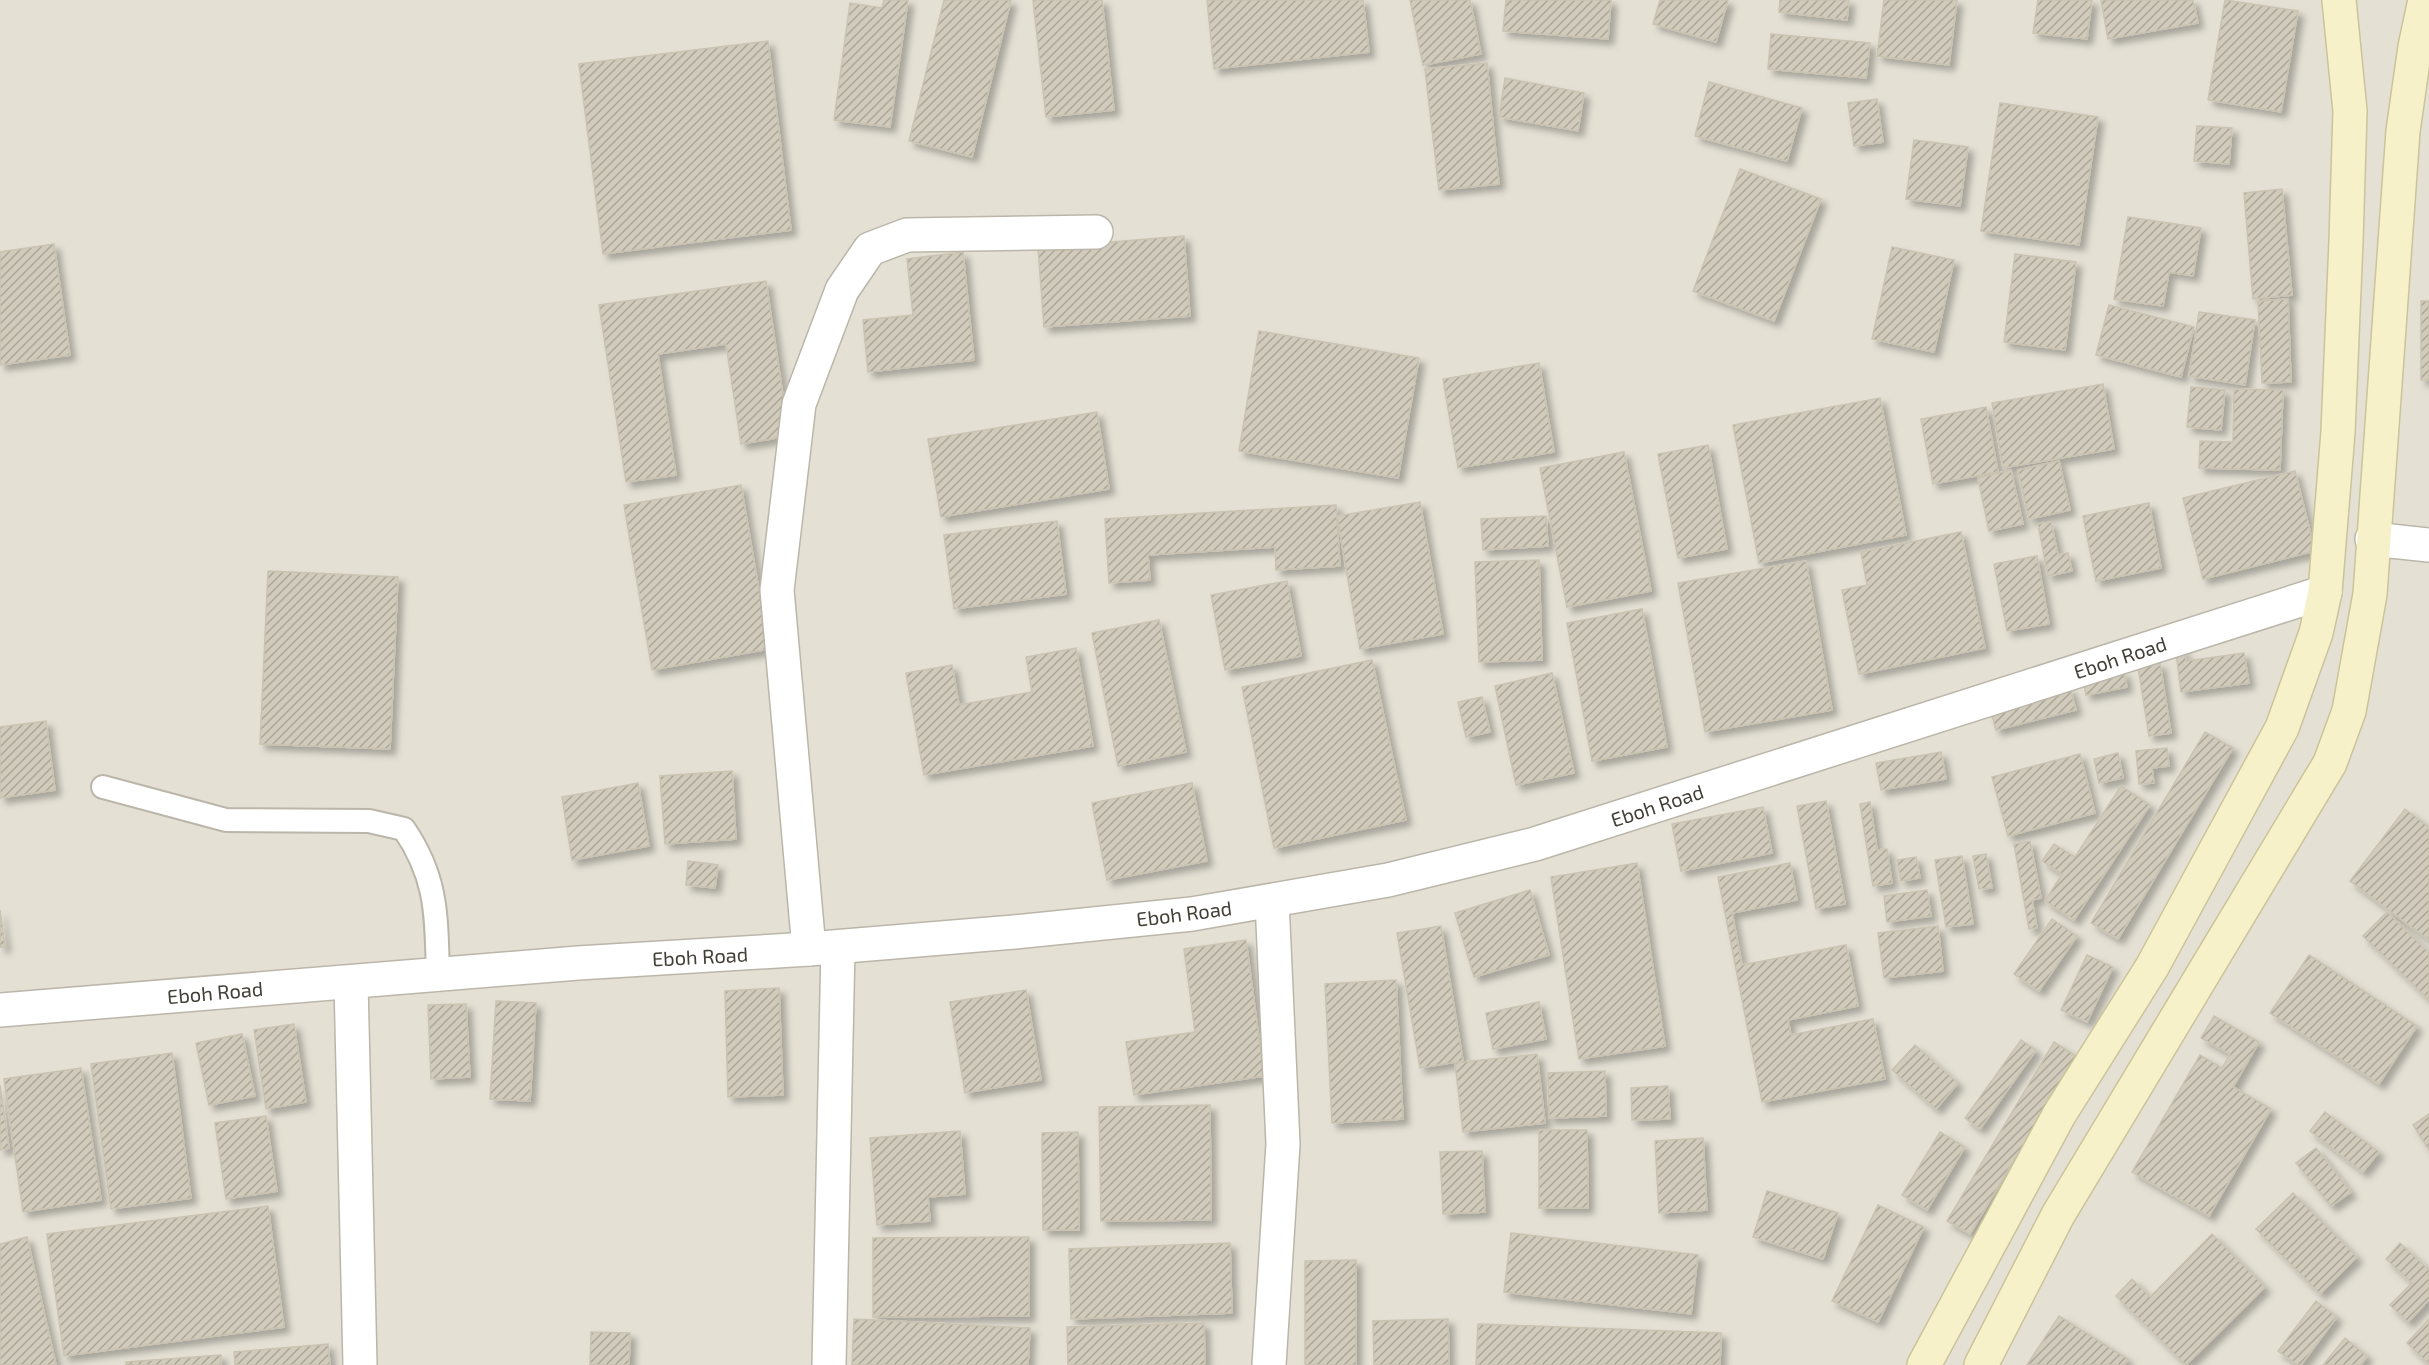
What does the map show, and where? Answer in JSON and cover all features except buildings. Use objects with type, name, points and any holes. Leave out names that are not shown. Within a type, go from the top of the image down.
[{"type":"main road","points":[[1924,1365],[2059,1115],[2152,967],[2282,729],[2316,633],[2325,592],[2338,432],[2350,111],[2339,0]]},
{"type":"main road","points":[[1981,1365],[2058,1215],[2330,763],[2349,711],[2370,594],[2372,539],[2403,131],[2415,47],[2425,0]]},
{"type":"street","points":[[829,1365],[824,948],[777,590],[799,404],[842,290],[870,249],[907,235],[1096,232]]},
{"type":"street","points":[[2372,539],[2429,545]]},
{"type":"street","name":"Eboh Road","points":[[0,1010],[438,974],[824,948],[1192,914],[1272,901],[1388,880],[1535,844],[2325,592]]},
{"type":"street","points":[[1269,1365],[1283,1144],[1272,901]]},
{"type":"street","points":[[351,982],[360,1365]]},
{"type":"lane","points":[[103,787],[226,820],[369,820],[404,829],[421,854],[435,900],[438,974]]},
{"type":"shaded area","points":[[0,0],[2429,0],[2429,1365],[0,1365]]}]
